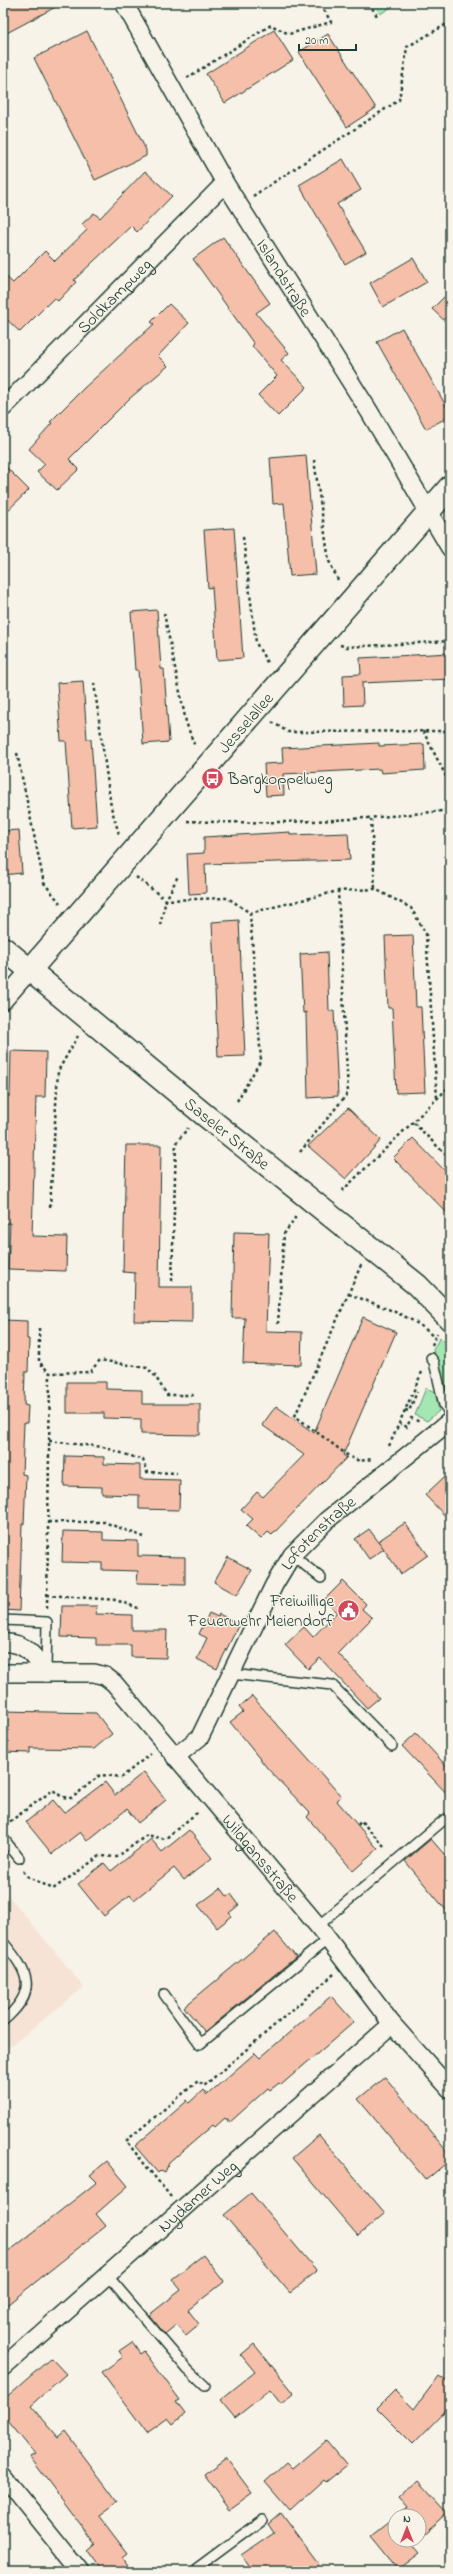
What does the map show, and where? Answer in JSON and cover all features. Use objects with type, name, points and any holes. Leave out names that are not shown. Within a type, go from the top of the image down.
[{"type":"street","name":"Islandstraße","points":[[124,3],[225,183],[429,511],[450,548]]},
{"type":"street","name":"Soldkampweg","points":[[3,408],[225,183]]},
{"type":"street","name":"Jesselallee","points":[[30,970],[450,487]]},
{"type":"street","name":"Saseler Straße","points":[[3,948],[201,1112],[418,1285],[444,1324]]},
{"type":"street","points":[[3,1001],[30,970]]},
{"type":"street","name":"Lofotenstraße","points":[[175,1757],[200,1736],[274,1585],[292,1555],[327,1520],[450,1421]]},
{"type":"street","points":[[3,1642],[15,1644],[27,1649],[46,1673]]},
{"type":"street","name":"Wildgansstraße","points":[[3,1673],[94,1673],[105,1676],[114,1683],[323,1933],[392,2024],[450,2088]]},
{"type":"street","name":"Nydamer Weg","points":[[5,2360],[107,2275],[392,2024]]},
{"type":"street","points":[[3,2476],[80,2571]]},
{"type":"lane","points":[[431,1354],[444,1405],[450,1414]]},
{"type":"lane","points":[[292,1555],[321,1578]]},
{"type":"lane","points":[[3,1620],[47,1622],[46,1673]]},
{"type":"lane","points":[[231,1674],[332,1686],[392,1746]]},
{"type":"lane","points":[[164,1994],[200,2044],[323,1933],[444,1820],[450,1818]]},
{"type":"lane","points":[[3,1838],[19,1858]]},
{"type":"lane","points":[[3,1942],[25,1970],[28,1986],[18,2008],[3,2021]]},
{"type":"lane","points":[[107,2275],[188,2370],[205,2386]]},
{"type":"lane","points":[[193,2571],[262,2520]]},
{"type":"path","points":[[171,88],[271,25],[289,34],[331,22],[320,3]]},
{"type":"path","points":[[369,3],[377,16]]},
{"type":"path","points":[[239,205],[398,100],[407,47],[450,22]]},
{"type":"path","points":[[314,460],[329,561],[339,582]]},
{"type":"path","points":[[243,537],[256,643],[268,664]]},
{"type":"path","points":[[164,613],[186,722],[195,747]]},
{"type":"path","points":[[340,645],[347,647],[450,641]]},
{"type":"path","points":[[94,683],[111,807],[119,834]]},
{"type":"path","points":[[272,722],[288,732],[450,731]]},
{"type":"path","points":[[423,731],[450,784]]},
{"type":"path","points":[[17,753],[44,883],[60,903]]},
{"type":"path","points":[[187,821],[232,823],[371,819],[450,810]]},
{"type":"path","points":[[371,819],[375,889]]},
{"type":"path","points":[[160,925],[166,900],[178,876]]},
{"type":"path","points":[[137,878],[166,900],[228,898],[250,913],[338,891],[375,889],[411,908],[426,934],[437,1098]]},
{"type":"path","points":[[300,1152],[348,1093],[338,891]]},
{"type":"path","points":[[237,1101],[261,1060],[250,913]]},
{"type":"path","points":[[50,1207],[58,1071],[78,1036]]},
{"type":"path","points":[[342,1191],[414,1123],[450,1086]]},
{"type":"path","points":[[414,1123],[445,1154]]},
{"type":"path","points":[[172,1281],[176,1143],[190,1124]]},
{"type":"path","points":[[278,1324],[284,1234],[300,1212]]},
{"type":"path","points":[[362,1265],[296,1416],[359,1461],[379,1457]]},
{"type":"path","points":[[349,1294],[414,1322],[430,1332],[435,1339]]},
{"type":"path","points":[[431,1354],[435,1339],[444,1324]]},
{"type":"path","points":[[39,1328],[39,1362],[50,1373],[47,1622]]},
{"type":"path","points":[[50,1373],[90,1372],[100,1360],[147,1368],[155,1376],[167,1395],[195,1395]]},
{"type":"path","points":[[387,1449],[423,1369]]},
{"type":"path","points":[[405,1410],[409,1411],[418,1392]]},
{"type":"path","points":[[49,1441],[104,1447],[143,1460],[147,1472],[176,1473]]},
{"type":"path","points":[[48,1522],[104,1522],[144,1537]]},
{"type":"path","points":[[47,1595],[116,1600],[138,1608]]},
{"type":"path","points":[[3,1827],[52,1790],[62,1797],[72,1798],[100,1775],[122,1777],[164,1743]]},
{"type":"path","points":[[19,1858],[17,1865],[27,1876],[53,1889],[100,1856],[117,1857],[141,1837],[153,1836],[165,1839],[212,1800]]},
{"type":"path","points":[[358,1825],[361,1821],[385,1848]]},
{"type":"path","points":[[181,2210],[126,2141],[198,2081],[204,2086],[346,1964]]},
{"type":"shaded area","points":[[3,1889],[84,1987],[3,2052]]},
{"type":"green space","points":[[373,3],[398,3],[380,14]]},
{"type":"green space","points":[[440,1337],[450,1347],[450,1401],[433,1350]]},
{"type":"green space","points":[[426,1388],[435,1392],[439,1411],[427,1421],[415,1415]]},
{"type":"building","points":[[3,3],[63,3],[3,35]]},
{"type":"building","points":[[274,30],[293,60],[225,103],[206,74]]},
{"type":"building","points":[[87,31],[146,150],[146,156],[95,180],[34,58]]},
{"type":"building","points":[[328,34],[376,108],[347,127],[299,52]]},
{"type":"building","points":[[343,159],[361,190],[337,204],[366,252],[345,264],[299,185]]},
{"type":"building","points":[[145,171],[172,196],[137,232],[131,226],[74,280],[76,282],[58,301],[54,298],[20,332],[3,316],[3,274],[13,283],[45,251],[55,261],[87,230],[82,224],[94,213],[100,218]]},
{"type":"building","points":[[223,237],[270,303],[256,313],[289,353],[281,360],[307,387],[278,416],[258,395],[277,376],[252,346],[254,344],[193,259]]},
{"type":"building","points":[[413,258],[427,282],[383,307],[370,283]]},
{"type":"building","points":[[450,291],[450,326],[432,309]]},
{"type":"building","points":[[169,304],[189,323],[158,356],[168,366],[129,399],[69,459],[79,469],[57,490],[37,472],[45,464],[29,449],[52,423],[50,422],[84,388],[154,324],[151,322]]},
{"type":"building","points":[[402,328],[450,413],[450,416],[426,429],[377,342]]},
{"type":"building","points":[[306,455],[316,574],[290,576],[284,503],[273,504],[270,458]]},
{"type":"building","points":[[3,464],[29,490],[3,515]]},
{"type":"building","points":[[234,528],[243,658],[217,660],[212,587],[208,588],[204,530]]},
{"type":"building","points":[[157,610],[161,669],[164,669],[169,742],[143,744],[138,670],[135,670],[131,612]]},
{"type":"building","points":[[450,653],[450,679],[362,683],[363,705],[344,706],[343,675],[361,674],[360,658]]},
{"type":"building","points":[[83,681],[87,739],[91,739],[97,826],[72,828],[66,741],[61,741],[57,683]]},
{"type":"building","points":[[379,743],[379,746],[424,744],[425,770],[381,773],[380,769],[283,774],[284,795],[266,796],[264,764],[283,763],[282,748]]},
{"type":"building","points":[[19,830],[22,873],[3,875],[3,831]]},
{"type":"building","points":[[290,832],[290,835],[348,833],[350,860],[205,864],[206,893],[189,894],[187,854],[204,853],[204,837]]},
{"type":"building","points":[[239,920],[245,1056],[218,1057],[212,922]]},
{"type":"building","points":[[413,935],[416,1007],[421,1007],[425,1092],[396,1093],[392,1008],[388,1008],[385,936]]},
{"type":"building","points":[[327,952],[329,1011],[334,1011],[338,1096],[308,1098],[306,1012],[303,1013],[300,954]]},
{"type":"building","points":[[11,1051],[46,1052],[45,1097],[36,1097],[32,1236],[67,1237],[66,1271],[8,1269],[10,1223],[3,1223],[3,1096],[10,1096]]},
{"type":"building","points":[[348,1108],[381,1140],[346,1179],[308,1146]]},
{"type":"building","points":[[413,1138],[450,1176],[450,1216],[393,1158]]},
{"type":"building","points":[[126,1145],[161,1145],[159,1287],[192,1287],[192,1322],[134,1321],[135,1273],[123,1272]]},
{"type":"building","points":[[234,1232],[269,1233],[266,1331],[302,1332],[301,1365],[243,1363],[245,1318],[232,1318]]},
{"type":"building","points":[[363,1317],[396,1332],[343,1455],[347,1457],[272,1535],[268,1532],[261,1539],[246,1526],[253,1519],[241,1509],[257,1492],[263,1497],[304,1455],[262,1425],[276,1406],[314,1433]]},
{"type":"building","points":[[3,1320],[27,1321],[27,1339],[29,1339],[28,1372],[25,1372],[24,1405],[28,1406],[27,1423],[24,1423],[22,1474],[26,1475],[24,1524],[22,1524],[19,1611],[3,1610]]},
{"type":"building","points":[[67,1382],[106,1382],[106,1389],[142,1390],[142,1404],[200,1404],[200,1435],[141,1434],[141,1419],[104,1418],[104,1413],[67,1413]]},
{"type":"building","points":[[65,1456],[104,1457],[104,1464],[140,1465],[140,1479],[180,1480],[179,1510],[139,1509],[139,1495],[102,1494],[102,1487],[64,1486]]},
{"type":"building","points":[[443,1478],[450,1486],[450,1521],[425,1495]]},
{"type":"building","points":[[405,1523],[428,1555],[401,1574],[378,1541]]},
{"type":"building","points":[[369,1529],[384,1549],[369,1559],[355,1539]]},
{"type":"building","points":[[63,1531],[103,1532],[103,1540],[138,1541],[138,1556],[185,1557],[185,1584],[137,1583],[138,1571],[102,1570],[102,1563],[62,1562]]},
{"type":"building","points":[[228,1557],[252,1570],[237,1595],[214,1582]]},
{"type":"building","points":[[343,1581],[366,1604],[362,1609],[372,1618],[338,1653],[379,1698],[367,1708],[320,1658],[308,1669],[285,1645],[304,1627],[313,1637],[337,1612],[324,1600]]},
{"type":"building","points":[[62,1606],[97,1606],[96,1614],[132,1615],[132,1630],[167,1630],[166,1658],[131,1657],[131,1645],[96,1645],[96,1638],[61,1637]]},
{"type":"building","points":[[209,1613],[218,1617],[219,1614],[239,1624],[217,1669],[197,1659],[207,1638],[199,1634]]},
{"type":"building","points":[[252,1696],[341,1796],[337,1801],[378,1849],[353,1871],[307,1817],[310,1813],[268,1769],[230,1722],[243,1712],[239,1707]]},
{"type":"building","points":[[3,1711],[96,1713],[112,1734],[94,1749],[30,1748],[30,1753],[3,1752]]},
{"type":"building","points":[[416,1733],[450,1770],[450,1797],[402,1746]]},
{"type":"building","points":[[144,1772],[166,1800],[138,1823],[127,1809],[87,1841],[80,1832],[52,1854],[26,1822],[53,1800],[64,1813],[105,1782],[115,1795]]},
{"type":"building","points":[[189,1830],[212,1858],[184,1880],[174,1868],[134,1900],[130,1895],[104,1916],[78,1884],[104,1863],[111,1871],[151,1839],[162,1852]]},
{"type":"building","points":[[431,1839],[450,1861],[450,1915],[405,1861]]},
{"type":"building","points":[[221,1888],[227,1896],[231,1894],[239,1905],[229,1913],[232,1916],[217,1928],[198,1905]]},
{"type":"building","points":[[275,1932],[296,1957],[205,2032],[184,2007]]},
{"type":"building","points":[[331,1996],[354,2022],[281,2085],[279,2083],[270,2090],[268,2088],[229,2123],[225,2118],[215,2127],[213,2125],[169,2163],[165,2172],[161,2170],[158,2173],[135,2146],[187,2101],[189,2103],[203,2090],[207,2095],[255,2053],[260,2058]]},
{"type":"building","points":[[385,2077],[450,2155],[450,2160],[426,2180],[358,2099]]},
{"type":"building","points":[[319,2135],[385,2213],[358,2236],[292,2158]]},
{"type":"building","points":[[107,2161],[128,2186],[96,2214],[106,2226],[3,2308],[3,2256],[97,2182],[90,2175]]},
{"type":"building","points":[[251,2193],[317,2271],[290,2293],[224,2215]]},
{"type":"building","points":[[203,2255],[224,2282],[188,2310],[199,2324],[186,2335],[177,2324],[165,2334],[149,2315],[181,2290],[172,2279]]},
{"type":"building","points":[[132,2342],[140,2354],[144,2351],[180,2400],[176,2402],[185,2414],[173,2424],[168,2418],[147,2433],[102,2372],[123,2357],[119,2351]]},
{"type":"building","points":[[254,2344],[294,2393],[281,2404],[270,2390],[235,2418],[220,2400],[255,2372],[241,2355]]},
{"type":"building","points":[[51,2358],[66,2374],[31,2405],[58,2437],[65,2431],[118,2502],[99,2516],[128,2554],[123,2558],[132,2571],[102,2571],[88,2552],[96,2545],[30,2457],[35,2454],[3,2415],[3,2400]]},
{"type":"building","points":[[439,2376],[450,2384],[450,2406],[413,2444],[377,2408],[395,2390],[414,2409]]},
{"type":"building","points":[[326,2440],[347,2465],[326,2482],[324,2480],[290,2511],[265,2482],[287,2462],[293,2468]]},
{"type":"building","points":[[226,2458],[252,2493],[230,2509],[204,2474]]},
{"type":"building","points":[[419,2480],[448,2512],[427,2531],[427,2508],[407,2508],[399,2499]]},
{"type":"building","points":[[281,2513],[319,2564],[311,2571],[253,2571],[242,2555],[274,2533],[268,2524]]},
{"type":"building","points":[[387,2523],[387,2548],[415,2548],[419,2553],[398,2569],[371,2536]]},
{"type":"place","name":"Bargkoppelweg","points":[[213,778]]},
{"type":"place","name":"Freiwillige Feuerwehr Meiendorf","points":[[349,1610]]}]
